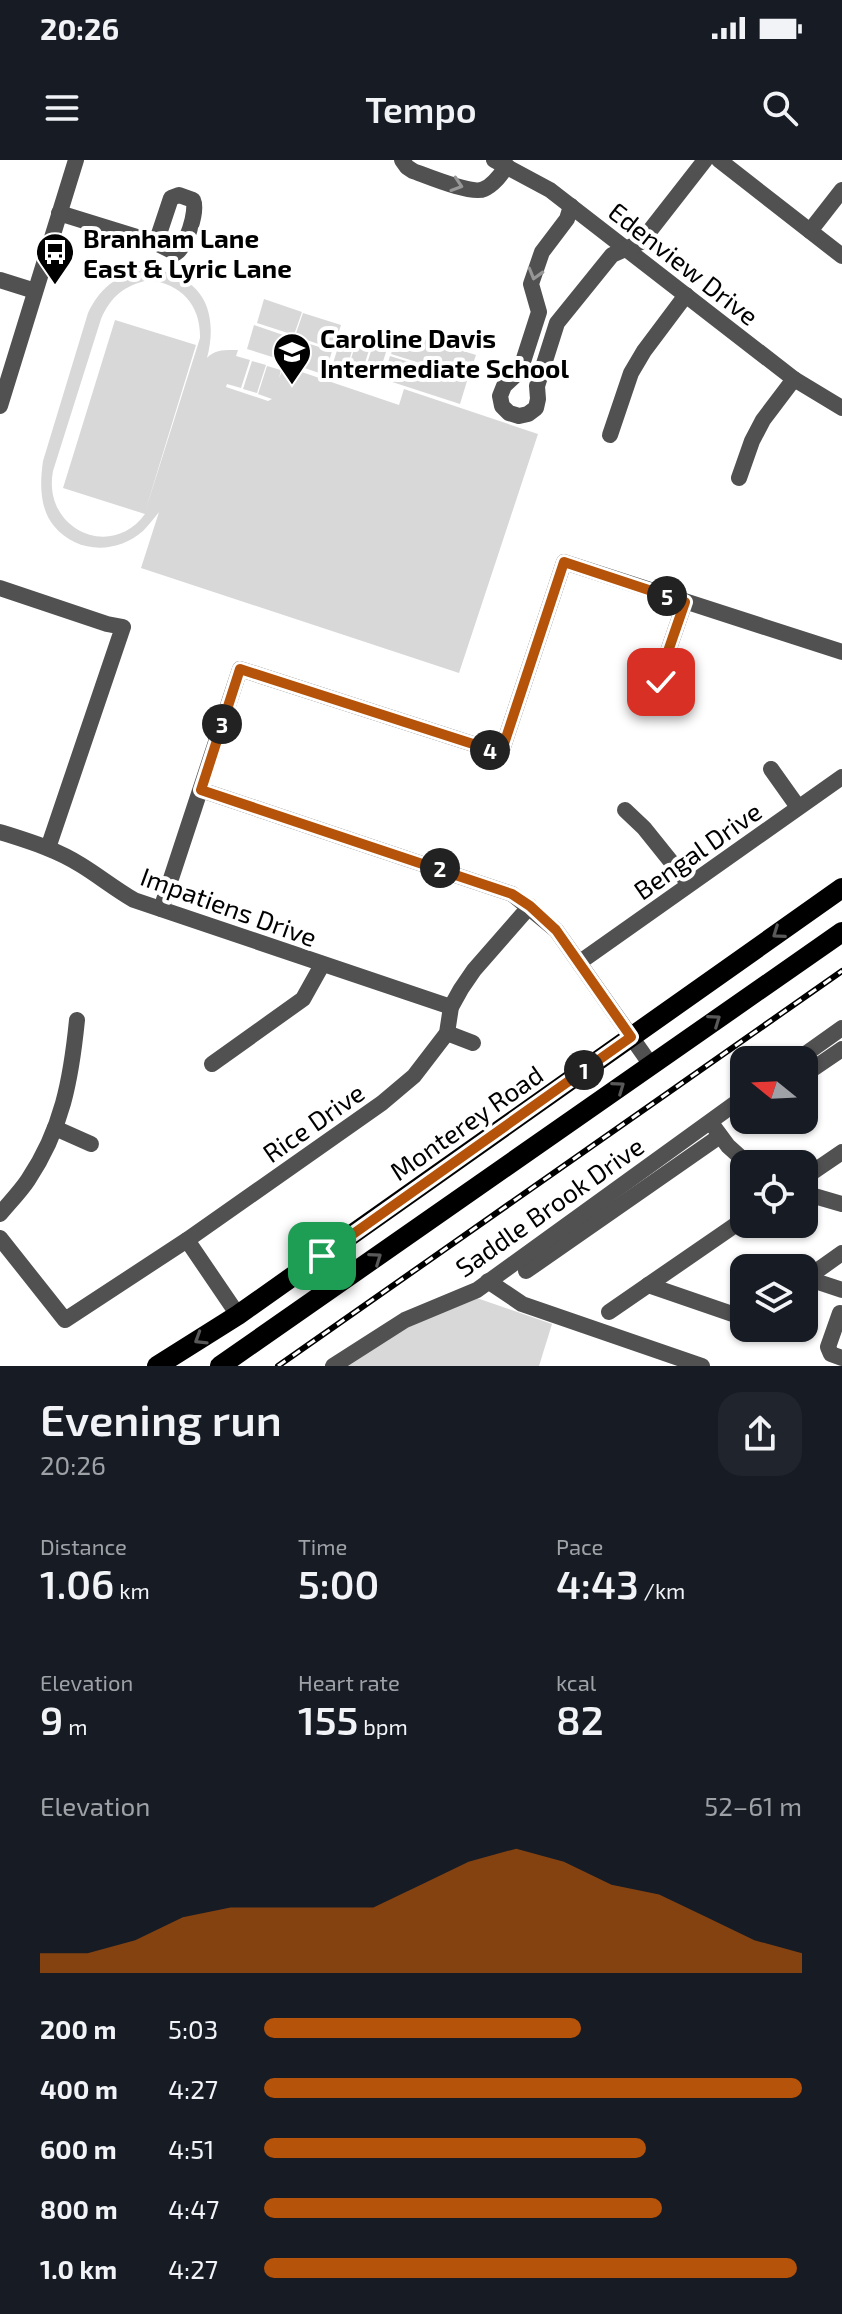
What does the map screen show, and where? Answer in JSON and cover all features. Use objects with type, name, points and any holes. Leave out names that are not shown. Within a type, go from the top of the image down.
[{"type":"main road","name":"Monterey Road","points":[[157,1366],[238,1315],[842,888]]},
{"type":"main road","points":[[220,1366],[842,932]]},
{"type":"street","points":[[0,406],[76,160]]},
{"type":"street","points":[[402,160],[413,171],[475,191],[487,188],[500,177],[501,163]]},
{"type":"street","points":[[571,206],[567,219],[542,252],[531,284],[539,312],[520,371],[504,386],[500,396],[502,406],[509,413],[519,416],[536,408],[537,386],[557,323],[612,255],[641,242],[705,160]]},
{"type":"street","points":[[719,160],[842,256]]},
{"type":"street","name":"Edenview Drive","points":[[501,163],[550,190],[794,379],[842,408]]},
{"type":"street","points":[[810,231],[842,190]]},
{"type":"street","points":[[59,213],[156,243]]},
{"type":"street","points":[[0,280],[35,291]]},
{"type":"street","points":[[610,435],[631,373],[686,295]]},
{"type":"street","points":[[739,478],[763,420],[794,379]]},
{"type":"street","points":[[161,909],[240,669],[501,753],[564,562],[842,652]]},
{"type":"street","points":[[0,588],[123,627],[48,848]]},
{"type":"street","points":[[661,682],[664,663],[685,602]]},
{"type":"street","points":[[771,769],[798,807]]},
{"type":"street","name":"Bengal Drive","points":[[580,962],[842,777]]},
{"type":"street","points":[[201,790],[512,894],[556,930],[651,1065]]},
{"type":"street","points":[[625,810],[644,828],[689,884]]},
{"type":"street","name":"Impatiens Drive","points":[[0,832],[48,848],[81,865],[134,900],[451,1007]]},
{"type":"street","name":"Rice Drive","points":[[0,1238],[65,1320],[187,1240],[382,1103],[414,1076],[447,1033],[451,1007],[474,970],[530,906]]},
{"type":"street","points":[[212,1064],[303,999],[322,965]]},
{"type":"street","points":[[0,1214],[27,1181],[49,1144],[72,1073],[77,1020]]},
{"type":"street","points":[[817,1046],[842,1028]]},
{"type":"street","points":[[447,1033],[473,1043]]},
{"type":"street","points":[[818,1065],[842,1049]]},
{"type":"street","name":"Saddle Brook Drive","points":[[333,1366],[405,1320],[477,1290],[715,1128],[730,1112]]},
{"type":"street","points":[[55,1128],[91,1144]]},
{"type":"street","points":[[526,1271],[715,1128],[732,1150]]},
{"type":"street","points":[[818,1168],[842,1152]]},
{"type":"street","points":[[818,1197],[842,1204]]},
{"type":"street","points":[[609,1312],[730,1229]]},
{"type":"street","points":[[187,1240],[238,1315]]},
{"type":"street","points":[[818,1270],[842,1253]]},
{"type":"street","points":[[488,1281],[522,1304],[702,1366]]},
{"type":"street","points":[[818,1283],[842,1290]]},
{"type":"street","points":[[648,1285],[730,1313]]},
{"type":"street","points":[[840,1313],[828,1347],[831,1354],[842,1358]]},
{"type":"shaded area","points":[[141,270],[169,273],[195,288],[203,299],[211,326],[207,358],[217,352],[238,350],[236,356],[250,360],[241,388],[227,384],[226,387],[268,401],[272,399],[258,394],[267,366],[281,370],[279,378],[284,366],[399,405],[404,389],[538,434],[459,673],[141,568],[159,512],[133,539],[109,547],[97,548],[74,542],[54,526],[43,503],[43,461],[88,313],[106,287],[122,276]],"holes":[[[149,280],[161,282],[187,298],[197,316],[200,338],[145,512],[196,345],[115,320],[63,488],[145,514],[131,528],[115,535],[98,536],[82,532],[68,522],[58,509],[52,491],[53,471],[101,319],[114,298],[126,288]]]},
{"type":"shaded area","points":[[264,299],[302,312],[294,335],[257,323]]},
{"type":"shaded area","points":[[303,313],[341,325],[333,349],[295,336]]},
{"type":"shaded area","points":[[254,325],[292,338],[285,361],[247,349]]},
{"type":"shaded area","points":[[399,331],[437,343],[435,349],[438,343],[476,355],[468,378],[391,354]]},
{"type":"shaded area","points":[[342,335],[355,340],[347,368],[333,363]]},
{"type":"shaded area","points":[[294,339],[332,351],[325,375],[287,362]]},
{"type":"shaded area","points":[[357,340],[371,344],[362,372],[348,368]]},
{"type":"shaded area","points":[[373,345],[387,349],[378,377],[364,373]]},
{"type":"shaded area","points":[[390,356],[428,368],[427,375],[429,368],[467,381],[460,404],[383,379]]},
{"type":"shaded area","points":[[252,361],[266,365],[257,393],[243,389]]},
{"type":"shaded area","points":[[471,1296],[552,1324],[539,1366],[340,1366],[392,1331]]},
{"type":"railway","points":[[278,1366],[842,971]]},
{"type":"place","name":"Branham Lane East & Lyric Lane","points":[[55,286]]},
{"type":"place","name":"Caroline Davis Intermediate School","points":[[292,386]]},
{"type":"route","points":[[322,1256],[631,1037],[556,930],[512,894],[201,790],[240,669],[501,753],[564,562],[685,602],[664,663],[661,682]]}]
